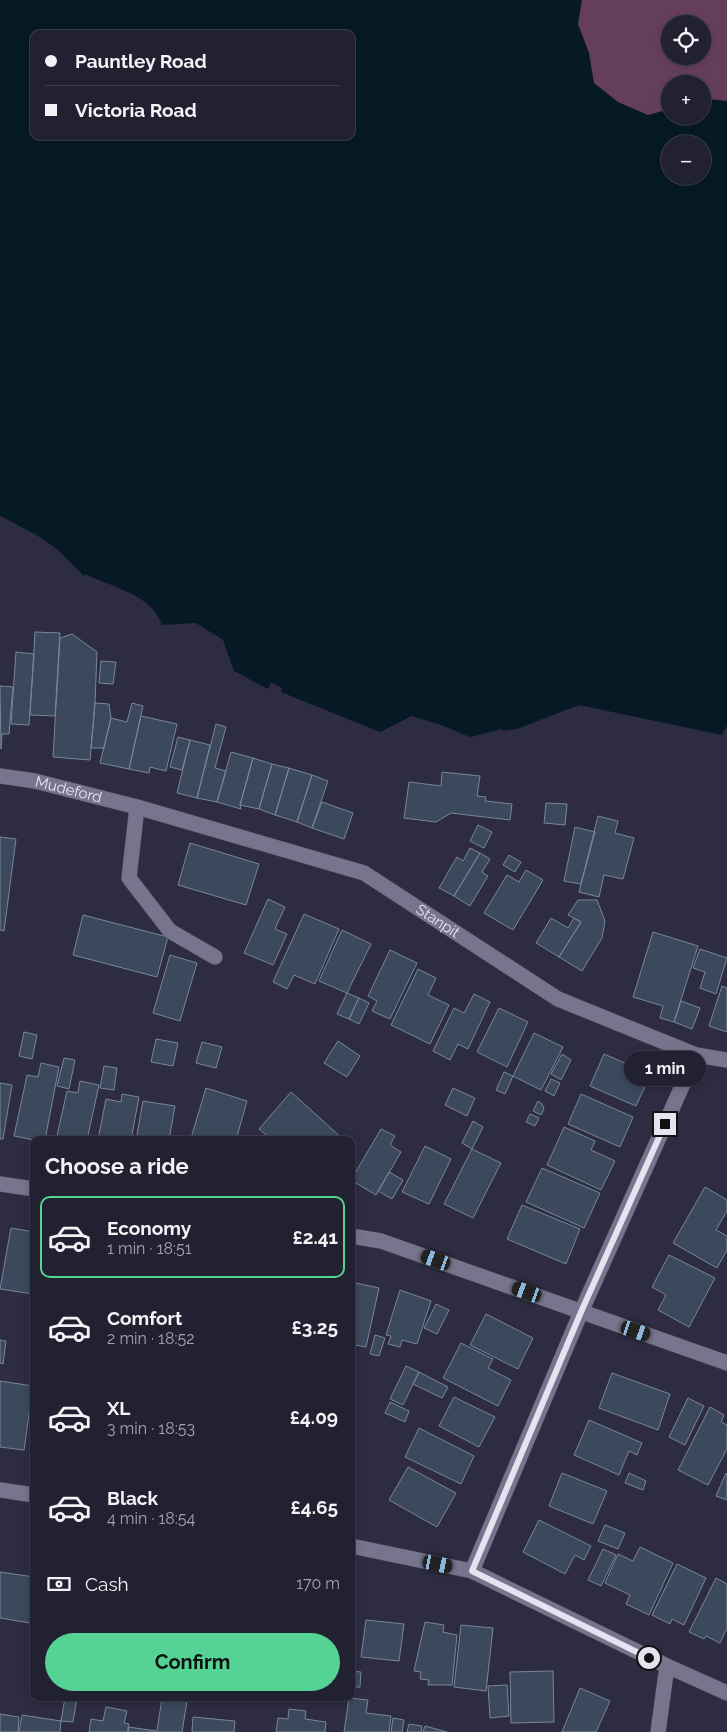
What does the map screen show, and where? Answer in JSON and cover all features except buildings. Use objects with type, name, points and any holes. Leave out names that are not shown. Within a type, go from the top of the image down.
[{"type":"street","name":"Mudeford","points":[[0,776],[34,781],[137,807]]},
{"type":"street","points":[[137,807],[129,878],[170,931],[215,956]]},
{"type":"street","name":"Stanpit","points":[[137,807],[364,873],[558,1000],[696,1055],[727,1060]]},
{"type":"street","points":[[472,1571],[581,1312],[696,1055]]},
{"type":"street","points":[[0,1184],[30,1188]]},
{"type":"street","points":[[355,1237],[382,1241],[727,1363]]},
{"type":"street","points":[[0,1490],[30,1494]]},
{"type":"street","points":[[355,1547],[472,1571],[667,1666],[727,1693]]},
{"type":"street","points":[[658,1732],[667,1666]]},
{"type":"shaded area","points":[[538,0],[727,0],[727,716]]},
{"type":"water","points":[[0,0],[582,0],[578,24],[589,53],[594,83],[618,102],[648,115],[661,111],[661,125],[711,125],[711,99],[727,101],[727,725],[722,735],[579,705],[517,729],[502,731],[502,729],[470,737],[412,716],[380,732],[281,692],[282,688],[271,682],[268,689],[234,671],[223,640],[196,623],[162,625],[157,614],[140,599],[85,574],[84,576],[57,549],[35,534],[0,516]]},
{"type":"route","points":[[649,1658],[472,1571],[581,1312],[665,1124]]}]
